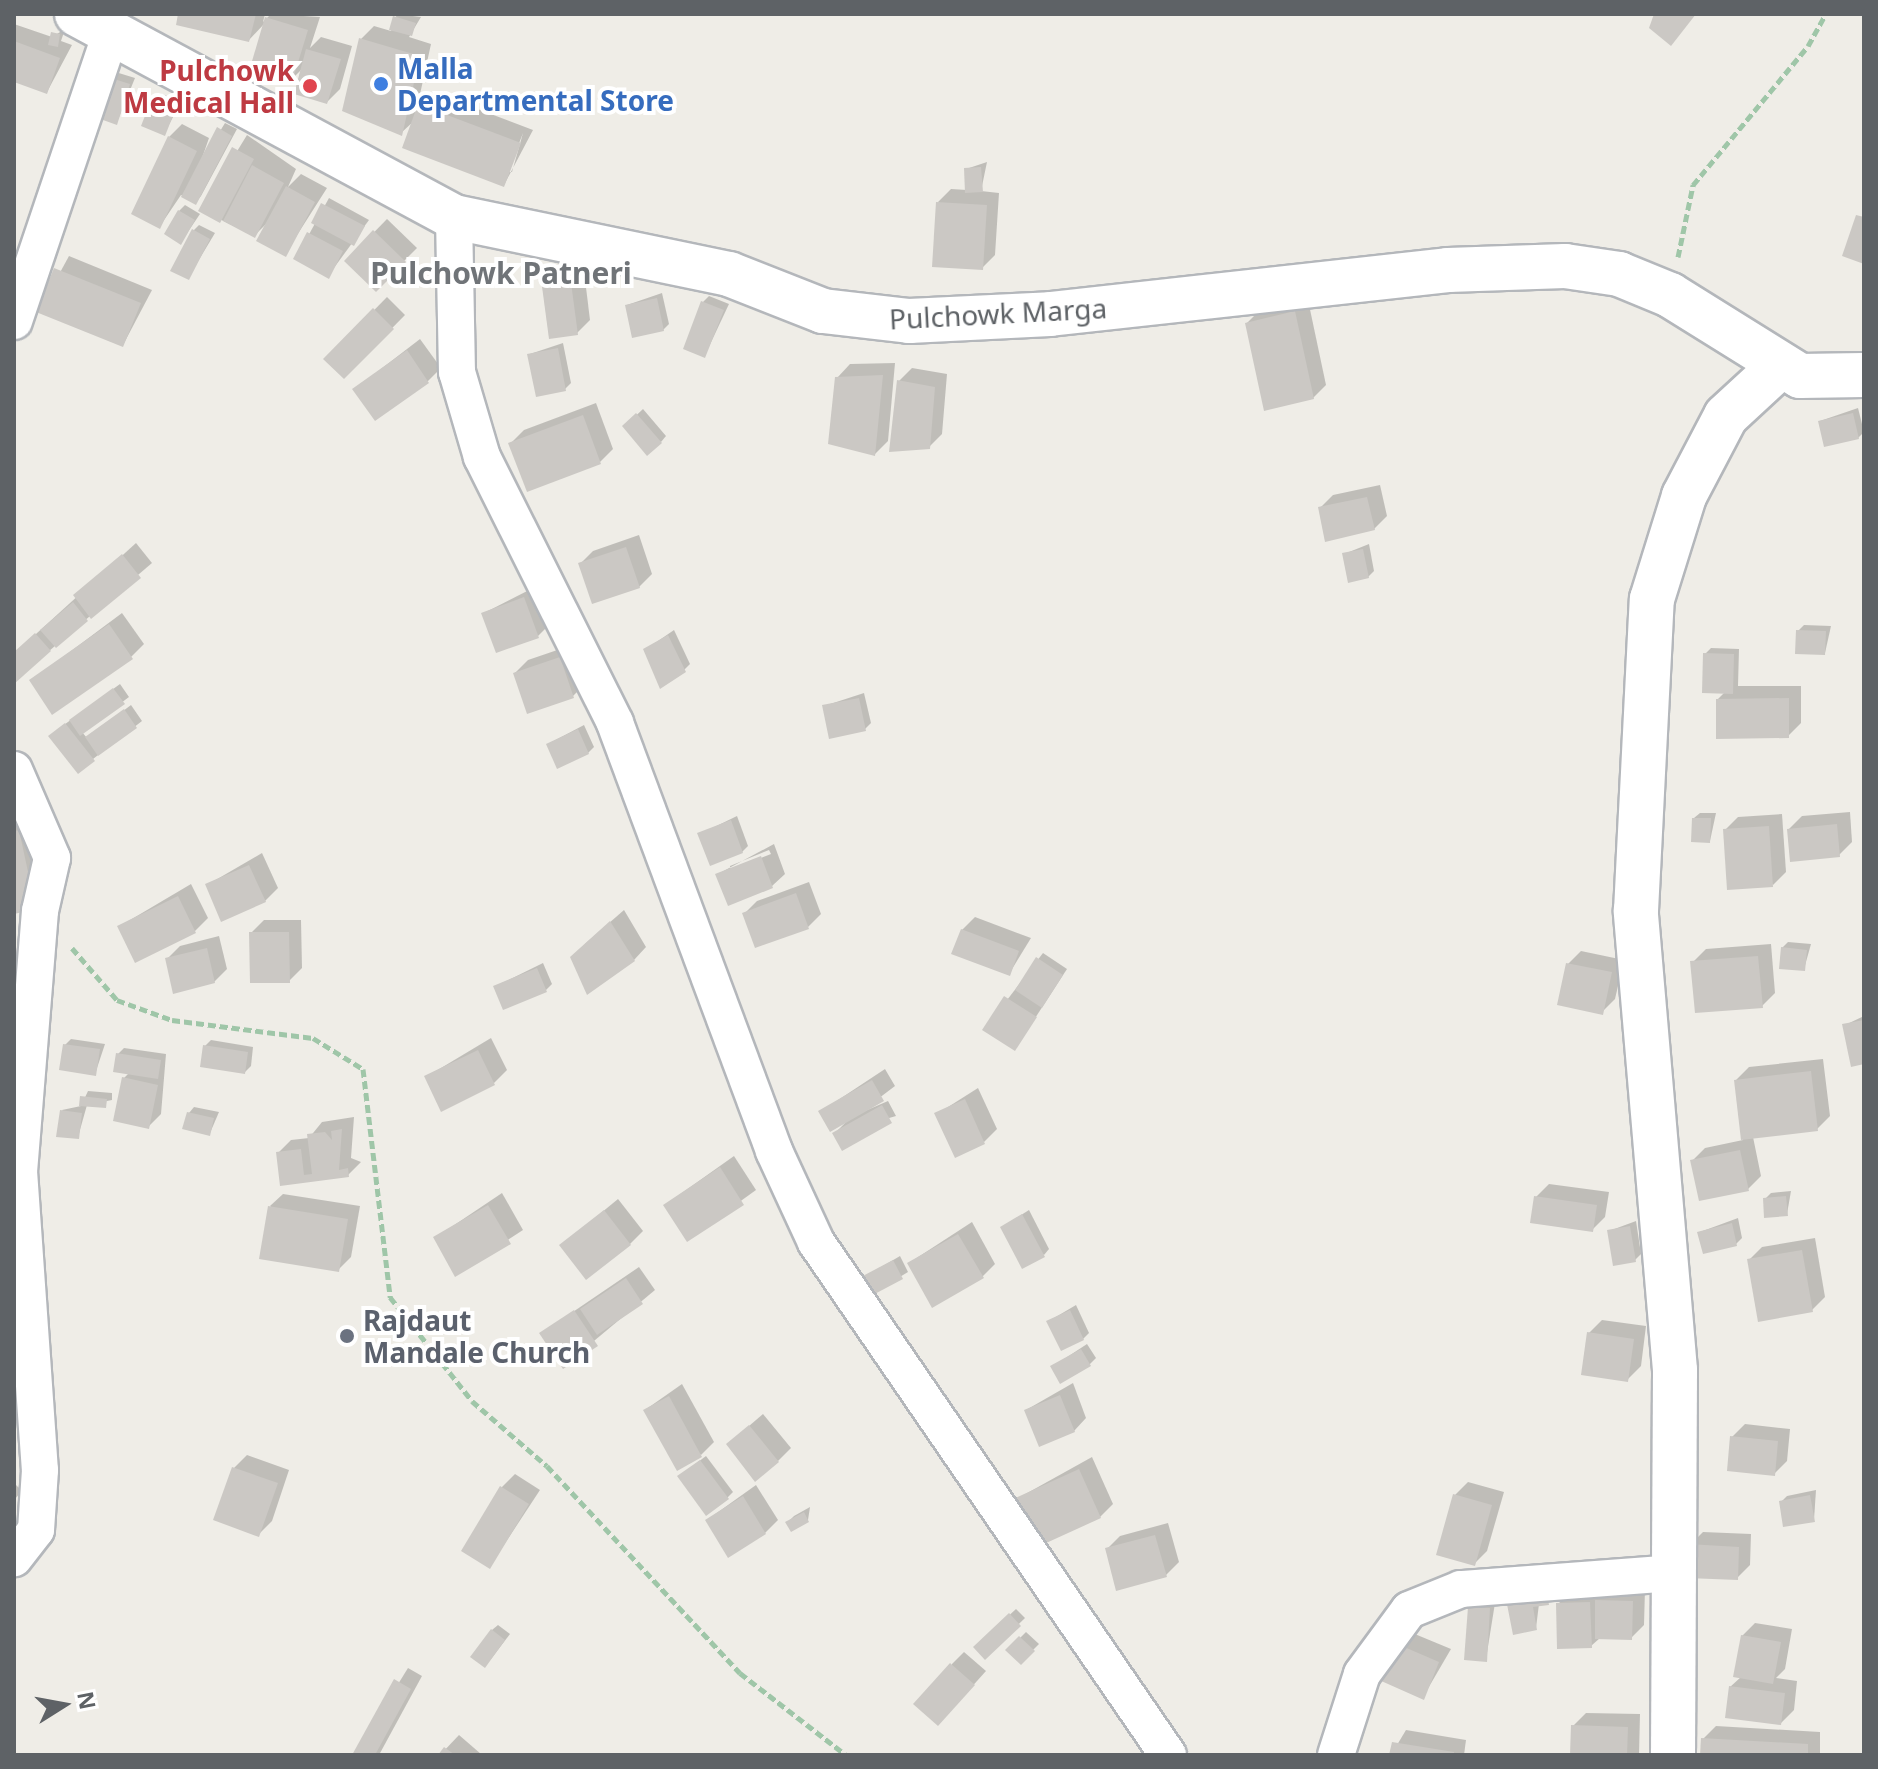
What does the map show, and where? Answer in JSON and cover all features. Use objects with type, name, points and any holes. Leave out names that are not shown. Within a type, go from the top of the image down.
[{"type":"main road","name":"Pulchowk Marga","points":[[94,25],[454,217],[729,274],[823,311],[865,319],[1050,314],[1448,270],[1565,266],[1619,274],[1670,295],[1778,368],[1800,376],[1864,375]]},
{"type":"main road","points":[[1673,1755],[1675,1370],[1636,911],[1652,599],[1684,496],[1726,416],[1778,368]]},
{"type":"street","points":[[14,321],[94,25]]},
{"type":"street","points":[[454,217],[457,372],[482,457],[615,723],[774,1151],[816,1242],[1168,1755]]},
{"type":"street","points":[[14,770],[52,858],[40,911],[19,1171],[40,1470],[36,1530],[14,1558]]},
{"type":"street","points":[[1336,1755],[1362,1674],[1409,1610],[1461,1589],[1674,1573]]},
{"type":"path","points":[[1670,295],[1693,185],[1808,46],[1826,14]]},
{"type":"path","points":[[40,911],[117,1000],[172,1020],[313,1038],[363,1069],[390,1297],[472,1401],[547,1466],[740,1673],[846,1755]]},
{"type":"building","points":[[178,14],[256,14],[249,42],[176,25]]},
{"type":"building","points":[[1654,14],[1696,14],[1671,46],[1649,28]]},
{"type":"building","points":[[393,16],[416,23],[412,36],[389,30]]},
{"type":"building","points":[[265,17],[308,30],[292,82],[250,68]]},
{"type":"building","points":[[51,32],[60,34],[58,47],[48,45]]},
{"type":"building","name":"Malla Departmental Store","points":[[359,38],[420,56],[402,136],[342,111]]},
{"type":"building","points":[[14,41],[60,58],[47,94],[14,82]]},
{"type":"building","points":[[306,49],[341,59],[327,104],[294,94]]},
{"type":"building","points":[[101,75],[130,84],[117,125],[89,115]]},
{"type":"building","points":[[152,98],[176,108],[165,136],[141,126]]},
{"type":"building","points":[[418,104],[521,143],[504,187],[402,148]]},
{"type":"building","points":[[217,127],[232,136],[196,205],[181,197]]},
{"type":"building","points":[[168,136],[197,151],[160,229],[131,214]]},
{"type":"building","points":[[232,147],[254,159],[220,223],[198,211]]},
{"type":"building","points":[[252,165],[284,183],[255,238],[223,221]]},
{"type":"building","points":[[981,167],[983,192],[965,193],[964,168]]},
{"type":"building","points":[[286,186],[315,202],[286,257],[256,241]]},
{"type":"building","points":[[936,202],[987,205],[983,270],[932,267]]},
{"type":"building","points":[[321,203],[365,226],[354,246],[311,223]]},
{"type":"building","points":[[178,210],[195,220],[181,245],[164,234]]},
{"type":"building","points":[[1856,215],[1864,217],[1864,264],[1842,256]]},
{"type":"building","points":[[192,229],[210,239],[189,280],[170,271]]},
{"type":"building","points":[[373,230],[406,262],[376,292],[344,261]]},
{"type":"building","points":[[307,232],[343,251],[329,279],[293,259]]},
{"type":"building","points":[[54,268],[141,303],[123,347],[36,312]]},
{"type":"building","points":[[570,275],[578,335],[549,339],[541,279]]},
{"type":"building","points":[[657,298],[664,331],[632,338],[625,305]]},
{"type":"building","points":[[701,301],[724,310],[705,358],[683,349]]},
{"type":"building","points":[[373,308],[394,329],[344,379],[323,359]]},
{"type":"building","points":[[1295,311],[1314,399],[1264,411],[1245,323]]},
{"type":"building","points":[[558,348],[566,391],[536,397],[527,354]]},
{"type":"building","points":[[407,350],[429,383],[375,421],[352,389]]},
{"type":"building","points":[[883,375],[875,456],[828,444],[835,377]]},
{"type":"building","points":[[897,380],[935,387],[930,449],[889,452]]},
{"type":"building","points":[[636,413],[662,443],[647,456],[622,426]]},
{"type":"building","points":[[1853,413],[1859,439],[1824,447],[1818,421]]},
{"type":"building","points":[[583,415],[601,464],[527,492],[508,443]]},
{"type":"building","points":[[1367,497],[1375,530],[1325,542],[1318,507]]},
{"type":"building","points":[[626,547],[640,588],[592,604],[578,563]]},
{"type":"building","points":[[1363,549],[1369,578],[1348,583],[1342,553]]},
{"type":"building","points":[[122,554],[141,578],[91,619],[73,595]]},
{"type":"building","points":[[524,597],[539,638],[496,653],[481,613]]},
{"type":"building","points":[[73,602],[88,621],[56,648],[40,630]]},
{"type":"building","points":[[109,624],[133,659],[52,715],[29,680]]},
{"type":"building","points":[[1796,630],[1826,631],[1825,655],[1795,654]]},
{"type":"building","points":[[35,633],[51,651],[14,684],[14,652]]},
{"type":"building","points":[[668,635],[686,672],[660,689],[643,649]]},
{"type":"building","points":[[1703,653],[1734,654],[1733,694],[1702,693]]},
{"type":"building","points":[[560,657],[574,698],[527,714],[513,673]]},
{"type":"building","points":[[113,688],[125,704],[80,736],[69,720]]},
{"type":"building","points":[[859,698],[866,731],[829,739],[822,705]]},
{"type":"building","points":[[1789,698],[1789,738],[1716,739],[1716,699]]},
{"type":"building","points":[[124,709],[137,728],[98,756],[85,737]]},
{"type":"building","points":[[65,723],[95,761],[78,774],[48,736]]},
{"type":"building","points":[[578,729],[589,754],[557,769],[546,744]]},
{"type":"building","points":[[1692,818],[1711,818],[1710,843],[1691,842]]},
{"type":"building","points":[[731,820],[743,853],[710,866],[697,833]]},
{"type":"building","points":[[1837,824],[1840,857],[1790,862],[1787,829]]},
{"type":"building","points":[[1769,826],[1773,887],[1727,890],[1723,829]]},
{"type":"building","points":[[19,830],[36,909],[14,914],[14,831]]},
{"type":"building","points":[[761,856],[773,888],[728,906],[715,874]]},
{"type":"building","points":[[249,865],[266,902],[221,922],[205,884]]},
{"type":"building","points":[[796,893],[809,929],[755,948],[742,913]]},
{"type":"building","points":[[178,896],[196,933],[135,963],[117,926]]},
{"type":"building","points":[[610,921],[635,961],[587,995],[570,957]]},
{"type":"building","points":[[961,929],[1019,951],[1010,976],[951,954]]},
{"type":"building","points":[[249,932],[289,932],[290,983],[250,983]]},
{"type":"building","points":[[1781,947],[1807,950],[1805,971],[1779,969]]},
{"type":"building","points":[[207,948],[215,983],[173,994],[165,958]]},
{"type":"building","points":[[14,956],[28,957],[27,1002],[14,1002]]},
{"type":"building","points":[[1758,956],[1763,1008],[1695,1013],[1690,961]]},
{"type":"building","points":[[1036,957],[1063,975],[1042,1008],[1015,990]]},
{"type":"building","points":[[1566,963],[1612,972],[1603,1015],[1557,1005]]},
{"type":"building","points":[[537,968],[547,992],[503,1010],[493,986]]},
{"type":"building","points":[[1004,996],[1037,1017],[1015,1051],[982,1030]]},
{"type":"building","points":[[1864,1020],[1864,1064],[1851,1067],[1842,1024]]},
{"type":"building","points":[[63,1044],[100,1049],[96,1076],[59,1070]]},
{"type":"building","points":[[203,1045],[248,1052],[245,1074],[200,1067]]},
{"type":"building","points":[[478,1050],[495,1085],[441,1112],[424,1076]]},
{"type":"building","points":[[116,1053],[161,1060],[158,1079],[113,1072]]},
{"type":"building","points":[[1811,1071],[1818,1131],[1741,1140],[1734,1080]]},
{"type":"building","points":[[122,1077],[158,1085],[149,1129],[113,1121]]},
{"type":"building","points":[[872,1080],[884,1101],[830,1132],[818,1111]]},
{"type":"building","points":[[80,1096],[107,1099],[106,1108],[79,1106]]},
{"type":"building","points":[[965,1099],[985,1144],[955,1158],[934,1113]]},
{"type":"building","points":[[882,1105],[892,1123],[842,1151],[832,1133]]},
{"type":"building","points":[[60,1110],[82,1113],[79,1139],[56,1137]]},
{"type":"building","points":[[187,1112],[214,1118],[210,1136],[182,1129]]},
{"type":"building","points":[[342,1129],[339,1170],[348,1168],[349,1177],[280,1186],[276,1152],[301,1149],[304,1175],[312,1174],[307,1134],[325,1132],[332,1140],[331,1131]]},
{"type":"building","points":[[1740,1150],[1749,1191],[1699,1201],[1690,1160]]},
{"type":"building","points":[[720,1167],[744,1205],[687,1242],[663,1205]]},
{"type":"building","points":[[1534,1196],[1597,1205],[1593,1232],[1530,1223]]},
{"type":"building","points":[[1786,1196],[1788,1216],[1764,1218],[1763,1198]]},
{"type":"building","points":[[488,1205],[511,1244],[455,1277],[433,1237]]},
{"type":"building","points":[[268,1206],[348,1219],[339,1272],[259,1259]]},
{"type":"building","points":[[604,1210],[631,1245],[586,1280],[559,1245]]},
{"type":"building","points":[[1022,1214],[1045,1257],[1022,1269],[1000,1227]]},
{"type":"building","points":[[1732,1223],[1737,1246],[1703,1254],[1697,1232]]},
{"type":"building","points":[[1630,1226],[1636,1262],[1613,1266],[1607,1230]]},
{"type":"building","points":[[958,1234],[984,1278],[932,1308],[907,1263]]},
{"type":"building","points":[[1802,1250],[1813,1312],[1758,1322],[1747,1259]]},
{"type":"building","points":[[893,1260],[903,1279],[869,1297],[859,1278]]},
{"type":"building","points":[[626,1278],[643,1304],[597,1335],[580,1309]]},
{"type":"building","points":[[574,1310],[598,1346],[563,1369],[539,1333]]},
{"type":"building","points":[[1070,1310],[1084,1340],[1061,1351],[1046,1321]]},
{"type":"building","points":[[1587,1332],[1634,1339],[1628,1382],[1581,1375]]},
{"type":"building","points":[[1081,1349],[1091,1366],[1060,1384],[1050,1366]]},
{"type":"building","points":[[1060,1395],[1075,1432],[1039,1447],[1024,1410]]},
{"type":"building","points":[[669,1396],[702,1457],[677,1471],[643,1410]]},
{"type":"building","points":[[749,1425],[779,1462],[755,1482],[726,1444]]},
{"type":"building","points":[[1730,1436],[1778,1441],[1775,1476],[1727,1471]]},
{"type":"building","points":[[700,1460],[729,1499],[706,1516],[677,1476]]},
{"type":"building","points":[[232,1467],[278,1483],[259,1537],[213,1520]]},
{"type":"building","points":[[1079,1469],[1101,1518],[1033,1549],[1011,1500]]},
{"type":"building","points":[[500,1486],[529,1504],[490,1569],[461,1551]]},
{"type":"building","points":[[1453,1494],[1492,1505],[1475,1566],[1436,1555]]},
{"type":"building","points":[[1810,1495],[1815,1522],[1783,1527],[1779,1501]]},
{"type":"building","points":[[743,1496],[766,1534],[728,1558],[705,1520]]},
{"type":"building","points":[[804,1512],[809,1522],[791,1532],[785,1522]]},
{"type":"building","points":[[1155,1535],[1167,1577],[1116,1591],[1105,1548]]},
{"type":"building","points":[[1688,1544],[1739,1547],[1738,1580],[1687,1578]]},
{"type":"building","points":[[1546,1586],[1549,1605],[1533,1607],[1537,1630],[1513,1635],[1505,1594]]},
{"type":"building","points":[[1595,1600],[1633,1601],[1632,1640],[1595,1639]]},
{"type":"building","points":[[1590,1602],[1592,1648],[1557,1649],[1556,1603]]},
{"type":"building","points":[[1468,1607],[1490,1608],[1487,1662],[1464,1660]]},
{"type":"building","points":[[1009,1613],[1021,1626],[985,1660],[973,1647]]},
{"type":"building","points":[[491,1629],[505,1640],[485,1668],[470,1657]]},
{"type":"building","points":[[1741,1635],[1781,1642],[1773,1684],[1733,1677]]},
{"type":"building","points":[[1019,1636],[1035,1651],[1021,1665],[1005,1650]]},
{"type":"building","points":[[1395,1643],[1439,1662],[1424,1700],[1379,1680]]},
{"type":"building","points":[[950,1663],[975,1685],[938,1726],[913,1704]]},
{"type":"building","points":[[394,1679],[411,1689],[375,1755],[352,1755]]},
{"type":"building","points":[[1729,1686],[1785,1693],[1781,1725],[1725,1718]]},
{"type":"building","points":[[1571,1725],[1628,1727],[1627,1755],[1570,1755]]},
{"type":"building","points":[[1701,1738],[1808,1744],[1808,1755],[1700,1755]]},
{"type":"building","points":[[1392,1742],[1454,1752],[1454,1755],[1389,1755]]},
{"type":"building","points":[[444,1747],[455,1755],[438,1755]]},
{"type":"place","name":"Malla Departmental Store","points":[[381,84]]},
{"type":"place","name":"Pulchowk Medical Hall","points":[[310,86]]},
{"type":"place","name":"Rajdaut Mandale Church","points":[[347,1336]]},
{"type":"district","name":"Pulchowk Patneri","points":[[501,273]]}]
